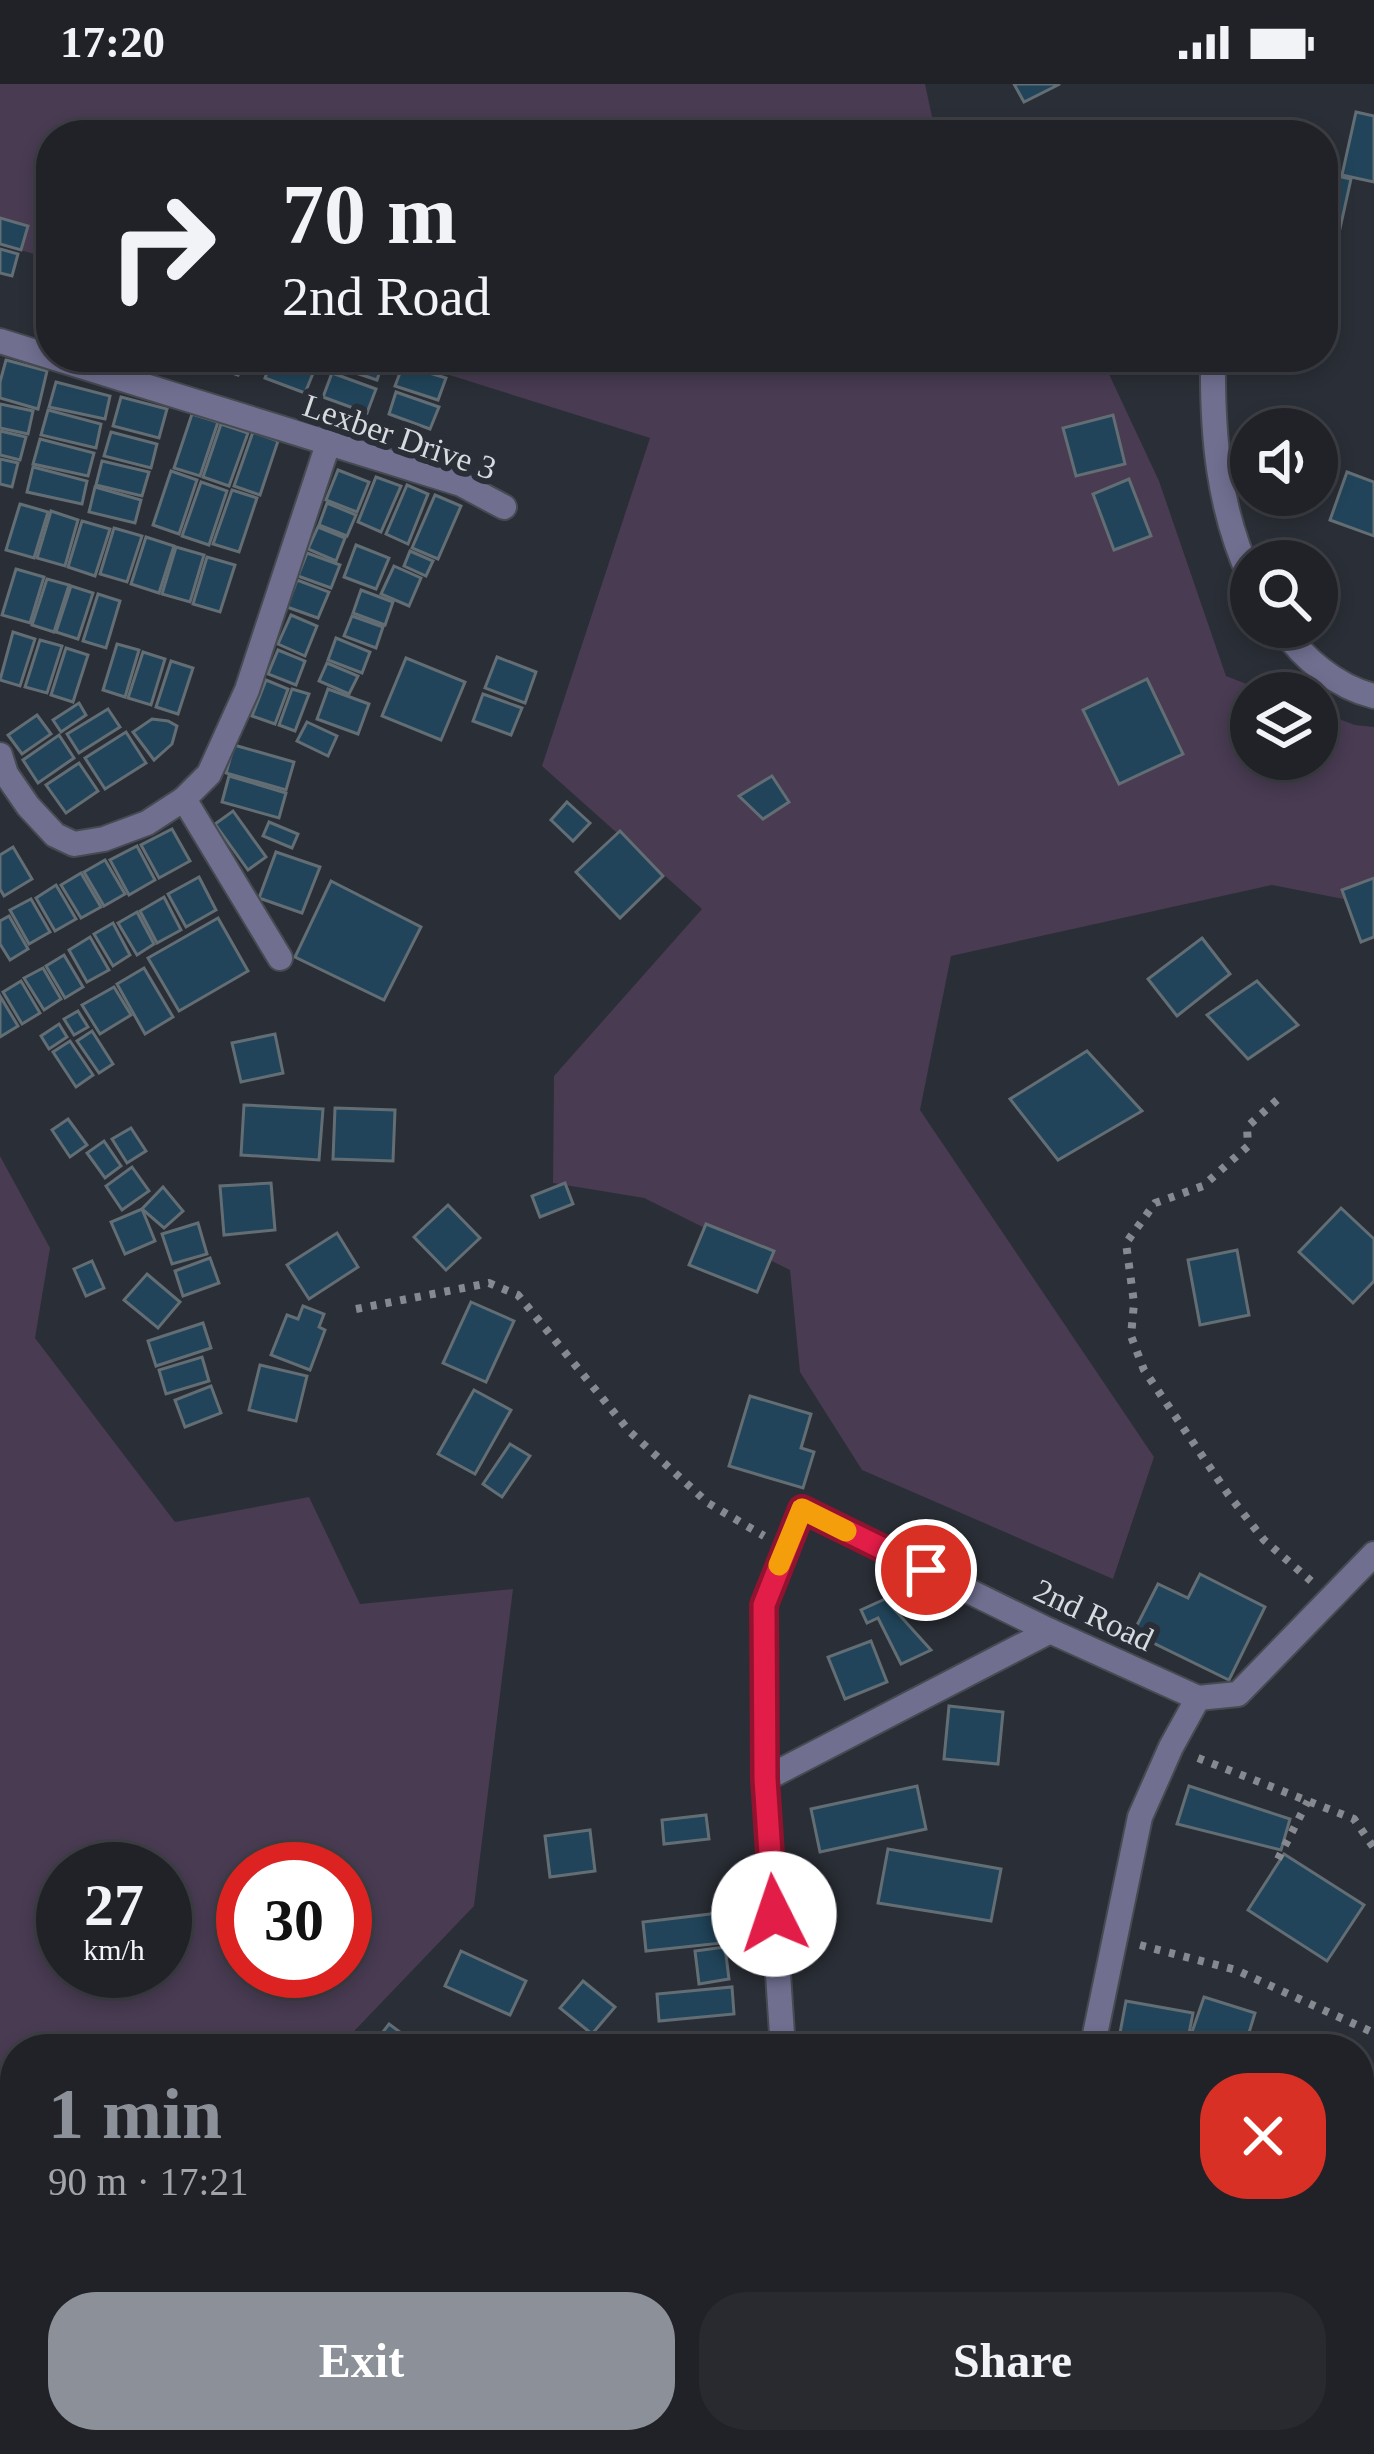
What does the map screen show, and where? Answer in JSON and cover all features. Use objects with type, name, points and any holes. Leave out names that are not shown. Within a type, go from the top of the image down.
[{"type":"street","name":"Lexber Drive 3","points":[[0,341],[36,352]]},
{"type":"street","name":"Lexber Drive 3","points":[[99,372],[460,484],[504,507]]},
{"type":"street","points":[[1213,372],[1212,426],[1220,485],[1236,540]]},
{"type":"street","points":[[0,755],[6,774],[28,806],[55,835],[74,844],[147,823],[184,799],[209,774],[247,691],[328,444]]},
{"type":"street","points":[[1300,648],[1338,681],[1374,696]]},
{"type":"street","points":[[184,799],[280,958]]},
{"type":"street","name":"2nd Road","points":[[782,2034],[765,1779],[764,1605],[802,1509],[1198,1698]]},
{"type":"street","points":[[1095,2034],[1139,1817],[1198,1698],[1238,1694],[1374,1553]]},
{"type":"street","points":[[765,1779],[1050,1631]]},
{"type":"path","points":[[1277,1100],[1247,1126],[1248,1146],[1203,1186],[1155,1203],[1126,1244],[1134,1303],[1131,1336],[1144,1370],[1228,1494],[1264,1540],[1329,1600]]},
{"type":"path","points":[[356,1309],[489,1283],[518,1295],[657,1459],[708,1503],[786,1550]]},
{"type":"path","points":[[1171,1747],[1354,1820],[1374,1848]]},
{"type":"path","points":[[1278,1859],[1308,1801]]},
{"type":"path","points":[[1115,1939],[1236,1970],[1374,2033]]},
{"type":"shaded area","points":[[0,84],[925,84],[933,120],[36,120],[36,255],[0,244]]},
{"type":"shaded area","points":[[440,372],[1108,372],[1159,481],[1230,678],[1230,780],[1338,780],[1338,719],[1374,727],[1374,905],[1272,885],[951,956],[920,1110],[1154,1457],[1113,1579],[862,1470],[800,1372],[790,1270],[644,1198],[553,1183],[554,1076],[702,909],[542,766],[650,438]]},
{"type":"shaded area","points":[[0,1156],[50,1248],[35,1338],[175,1522],[309,1497],[360,1604],[513,1589],[474,1906],[351,2034],[0,2034]]},
{"type":"building","points":[[1014,84],[1060,84],[1024,102]]},
{"type":"building","points":[[1356,112],[1374,116],[1374,182],[1342,175]]},
{"type":"building","points":[[1338,176],[1351,179],[1338,238]]},
{"type":"building","points":[[0,218],[28,226],[21,250],[0,244]]},
{"type":"building","points":[[0,249],[18,254],[12,276],[0,273]]},
{"type":"building","points":[[6,360],[47,372],[38,409],[0,398]]},
{"type":"building","points":[[267,372],[314,372],[305,393],[265,378]]},
{"type":"building","points":[[353,372],[380,372],[377,380]]},
{"type":"building","points":[[400,372],[446,378],[438,400],[395,386]]},
{"type":"building","points":[[332,373],[376,389],[367,413],[323,397]]},
{"type":"building","points":[[56,382],[110,396],[105,419],[49,407]]},
{"type":"building","points":[[396,392],[439,407],[430,429],[389,414]]},
{"type":"building","points":[[121,397],[167,409],[159,438],[113,426]]},
{"type":"building","points":[[0,404],[33,411],[28,434],[0,428]]},
{"type":"building","points":[[48,410],[101,424],[96,448],[41,435]]},
{"type":"building","points":[[192,414],[218,422],[200,476],[174,468]]},
{"type":"building","points":[[1113,415],[1125,464],[1076,476],[1063,428]]},
{"type":"building","points":[[221,424],[248,433],[229,486],[203,477]]},
{"type":"building","points":[[0,431],[26,437],[20,460],[0,455]]},
{"type":"building","points":[[111,432],[157,444],[151,468],[104,456]]},
{"type":"building","points":[[253,432],[278,441],[260,495],[234,486]]},
{"type":"building","points":[[40,439],[94,453],[88,476],[33,464]]},
{"type":"building","points":[[0,459],[18,463],[12,487],[0,484]]},
{"type":"building","points":[[102,461],[149,472],[142,496],[96,485]]},
{"type":"building","points":[[33,467],[87,481],[82,504],[27,492]]},
{"type":"building","points":[[338,470],[369,482],[357,512],[326,500]]},
{"type":"building","points":[[171,471],[197,480],[179,534],[153,525]]},
{"type":"building","points":[[1347,472],[1374,482],[1374,536],[1330,520],[1338,516],[1338,497]]},
{"type":"building","points":[[376,477],[401,486],[381,532],[358,522]]},
{"type":"building","points":[[1129,479],[1151,536],[1114,550],[1093,494]]},
{"type":"building","points":[[201,482],[227,491],[209,545],[182,536]]},
{"type":"building","points":[[407,485],[428,494],[408,544],[386,534]]},
{"type":"building","points":[[95,487],[141,500],[135,523],[89,512]]},
{"type":"building","points":[[232,490],[257,498],[239,552],[213,544]]},
{"type":"building","points":[[435,495],[461,506],[438,559],[412,548]]},
{"type":"building","points":[[327,503],[356,515],[347,536],[319,525]]},
{"type":"building","points":[[20,504],[48,512],[34,558],[6,550]]},
{"type":"building","points":[[51,511],[78,520],[65,566],[37,558]]},
{"type":"building","points":[[82,521],[110,529],[95,576],[68,567]]},
{"type":"building","points":[[318,527],[345,538],[336,561],[308,549]]},
{"type":"building","points":[[114,528],[142,536],[127,582],[100,574]]},
{"type":"building","points":[[146,537],[174,546],[159,593],[131,584]]},
{"type":"building","points":[[356,545],[389,558],[376,589],[344,577]]},
{"type":"building","points":[[176,547],[204,555],[190,602],[162,594]]},
{"type":"building","points":[[410,551],[433,561],[426,576],[404,566]]},
{"type":"building","points":[[307,553],[340,565],[331,588],[298,576]]},
{"type":"building","points":[[207,557],[235,565],[220,612],[193,604]]},
{"type":"building","points":[[394,566],[421,578],[409,606],[381,594]]},
{"type":"building","points":[[16,569],[44,577],[30,623],[2,615]]},
{"type":"building","points":[[47,579],[69,585],[54,632],[32,625]]},
{"type":"building","points":[[297,580],[329,592],[318,618],[287,607]]},
{"type":"building","points":[[71,586],[93,593],[78,639],[56,632]]},
{"type":"building","points":[[361,590],[393,602],[385,625],[353,613]]},
{"type":"building","points":[[98,594],[120,601],[106,648],[83,641]]},
{"type":"building","points":[[291,615],[317,626],[305,656],[278,644]]},
{"type":"building","points":[[352,616],[383,627],[376,648],[344,636]]},
{"type":"building","points":[[13,632],[35,639],[20,686],[0,680]]},
{"type":"building","points":[[336,638],[370,652],[362,673],[328,660]]},
{"type":"building","points":[[40,640],[62,646],[47,693],[25,687]]},
{"type":"building","points":[[117,644],[139,650],[125,697],[103,690]]},
{"type":"building","points":[[66,648],[88,655],[73,702],[51,695]]},
{"type":"building","points":[[278,650],[305,661],[296,685],[268,674]]},
{"type":"building","points":[[143,652],[165,659],[151,705],[128,698]]},
{"type":"building","points":[[497,657],[536,672],[525,703],[485,688]]},
{"type":"building","points":[[406,658],[465,682],[441,740],[382,716]]},
{"type":"building","points":[[171,661],[193,668],[178,714],[156,707]]},
{"type":"building","points":[[327,663],[358,676],[349,694],[319,681]]},
{"type":"building","points":[[1147,679],[1183,754],[1119,784],[1083,710]]},
{"type":"building","points":[[266,680],[288,689],[275,724],[252,716]]},
{"type":"building","points":[[292,689],[309,694],[295,731],[279,725]]},
{"type":"building","points":[[328,689],[369,704],[358,734],[317,719]]},
{"type":"building","points":[[483,694],[522,708],[511,735],[473,721]]},
{"type":"building","points":[[79,703],[86,715],[61,732],[53,720]]},
{"type":"building","points":[[108,709],[120,727],[79,753],[67,734]]},
{"type":"building","points":[[37,715],[51,734],[22,754],[8,735]]},
{"type":"building","points":[[152,719],[177,726],[172,744],[154,760],[133,732]]},
{"type":"building","points":[[307,722],[337,736],[328,756],[297,741]]},
{"type":"building","points":[[126,732],[146,763],[105,789],[85,758]]},
{"type":"building","points":[[59,735],[74,758],[38,783],[23,760]]},
{"type":"building","points":[[234,745],[294,762],[286,790],[226,773]]},
{"type":"building","points":[[79,763],[98,791],[66,813],[46,785]]},
{"type":"building","points":[[229,776],[286,793],[279,818],[222,802]]},
{"type":"building","points":[[772,776],[789,802],[763,819],[739,796]]},
{"type":"building","points":[[567,802],[590,823],[573,841],[551,820]]},
{"type":"building","points":[[233,811],[266,857],[248,870],[215,824]]},
{"type":"building","points":[[269,822],[298,834],[292,848],[263,836]]},
{"type":"building","points":[[172,829],[190,861],[159,878],[141,845]]},
{"type":"building","points":[[620,831],[663,876],[620,918],[576,872]]},
{"type":"building","points":[[137,846],[155,880],[129,895],[110,860]]},
{"type":"building","points":[[13,847],[32,879],[4,896],[0,855]]},
{"type":"building","points":[[276,852],[320,867],[302,913],[259,898]]},
{"type":"building","points":[[105,860],[125,894],[104,906],[84,872]]},
{"type":"building","points":[[81,873],[101,907],[81,918],[61,885]]},
{"type":"building","points":[[199,877],[216,910],[186,927],[168,894]]},
{"type":"building","points":[[1374,878],[1374,937],[1361,942],[1342,890]]},
{"type":"building","points":[[331,881],[421,927],[384,1000],[295,957]]},
{"type":"building","points":[[56,885],[76,919],[55,931],[36,898]]},
{"type":"building","points":[[164,897],[181,930],[157,943],[140,911]]},
{"type":"building","points":[[31,899],[50,932],[29,944],[10,910]]},
{"type":"building","points":[[137,912],[154,944],[137,955],[118,923]]},
{"type":"building","points":[[9,916],[28,949],[10,960],[0,944],[0,921]]},
{"type":"building","points":[[218,918],[248,971],[179,1011],[148,958]]},
{"type":"building","points":[[113,923],[130,955],[113,966],[94,934]]},
{"type":"building","points":[[90,937],[109,970],[87,982],[69,950]]},
{"type":"building","points":[[1202,938],[1230,974],[1177,1016],[1148,979]]},
{"type":"building","points":[[64,955],[83,987],[65,998],[46,966]]},
{"type":"building","points":[[43,968],[61,999],[44,1010],[24,978]]},
{"type":"building","points":[[144,968],[173,1017],[145,1034],[117,984]]},
{"type":"building","points":[[21,981],[40,1013],[22,1024],[3,992]]},
{"type":"building","points":[[1257,981],[1298,1025],[1248,1059],[1207,1015]]},
{"type":"building","points":[[114,987],[131,1015],[100,1034],[82,1005]]},
{"type":"building","points":[[0,996],[18,1026],[0,1037]]},
{"type":"building","points":[[78,1011],[88,1027],[74,1035],[64,1019]]},
{"type":"building","points":[[59,1024],[67,1037],[49,1049],[41,1036]]},
{"type":"building","points":[[92,1031],[113,1064],[99,1073],[77,1041]]},
{"type":"building","points":[[275,1034],[283,1073],[241,1082],[232,1043]]},
{"type":"building","points":[[70,1041],[93,1075],[76,1087],[53,1052]]},
{"type":"building","points":[[1087,1051],[1142,1111],[1058,1160],[1010,1099]]},
{"type":"building","points":[[244,1105],[323,1109],[319,1160],[241,1155]]},
{"type":"building","points":[[335,1108],[395,1110],[393,1161],[333,1159]]},
{"type":"building","points":[[68,1119],[87,1145],[70,1157],[52,1130]]},
{"type":"building","points":[[131,1128],[146,1151],[127,1163],[112,1139]]},
{"type":"building","points":[[104,1141],[121,1166],[105,1178],[87,1153]]},
{"type":"building","points":[[132,1167],[149,1191],[122,1210],[106,1186]]},
{"type":"building","points":[[271,1183],[275,1230],[224,1235],[220,1186]]},
{"type":"building","points":[[565,1183],[573,1204],[540,1217],[532,1196]]},
{"type":"building","points":[[163,1187],[183,1211],[164,1228],[142,1209]]},
{"type":"building","points":[[448,1205],[480,1238],[446,1270],[414,1237]]},
{"type":"building","points":[[1341,1208],[1374,1239],[1374,1281],[1353,1303],[1299,1252]]},
{"type":"building","points":[[142,1209],[155,1241],[125,1254],[111,1222]]},
{"type":"building","points":[[198,1223],[207,1254],[172,1264],[162,1234]]},
{"type":"building","points":[[706,1224],[774,1251],[757,1292],[689,1265]]},
{"type":"building","points":[[337,1233],[358,1267],[309,1299],[287,1265]]},
{"type":"building","points":[[1237,1250],[1249,1315],[1200,1325],[1188,1260]]},
{"type":"building","points":[[210,1258],[219,1283],[183,1296],[175,1271]]},
{"type":"building","points":[[92,1261],[104,1288],[86,1296],[74,1269]]},
{"type":"building","points":[[147,1274],[180,1302],[158,1328],[124,1300]]},
{"type":"building","points":[[471,1302],[514,1321],[486,1382],[443,1363]]},
{"type":"building","points":[[303,1306],[324,1314],[319,1327],[325,1330],[310,1370],[271,1355],[287,1315],[298,1319]]},
{"type":"building","points":[[203,1323],[211,1348],[156,1366],[148,1341]]},
{"type":"building","points":[[202,1357],[209,1381],[166,1394],[159,1370]]},
{"type":"building","points":[[260,1365],[307,1376],[296,1421],[249,1410]]},
{"type":"building","points":[[211,1386],[221,1413],[185,1427],[175,1400]]},
{"type":"building","points":[[474,1390],[511,1410],[475,1474],[438,1454]]},
{"type":"building","points":[[750,1396],[811,1414],[801,1448],[814,1452],[803,1488],[729,1466]]},
{"type":"building","points":[[510,1444],[530,1456],[502,1497],[483,1484]]},
{"type":"building","points":[[1200,1574],[1265,1607],[1229,1680],[1133,1633],[1158,1584],[1188,1598]]},
{"type":"building","points":[[885,1599],[931,1650],[901,1664],[878,1618],[867,1623],[861,1610]]},
{"type":"building","points":[[871,1641],[887,1682],[845,1699],[828,1657]]},
{"type":"building","points":[[949,1706],[1003,1712],[998,1764],[944,1759]]},
{"type":"building","points":[[917,1786],[926,1829],[820,1852],[811,1809]]},
{"type":"building","points":[[1189,1786],[1290,1819],[1281,1850],[1177,1824]]},
{"type":"building","points":[[706,1815],[709,1839],[664,1844],[662,1820]]},
{"type":"building","points":[[590,1830],[595,1871],[550,1877],[545,1836]]},
{"type":"building","points":[[888,1849],[1001,1869],[991,1921],[878,1903]]},
{"type":"building","points":[[1284,1854],[1364,1905],[1327,1961],[1248,1910]]},
{"type":"building","points":[[719,1913],[722,1943],[646,1951],[643,1922]]},
{"type":"building","points":[[725,1947],[729,1979],[699,1984],[695,1951]]},
{"type":"building","points":[[461,1951],[526,1981],[510,2015],[445,1986]]},
{"type":"building","points":[[583,1981],[615,2007],[592,2034],[560,2008]]},
{"type":"building","points":[[732,1987],[734,2014],[659,2021],[657,1994]]},
{"type":"building","points":[[1204,1997],[1255,2013],[1249,2034],[1192,2032]]},
{"type":"building","points":[[1126,2001],[1193,2013],[1189,2034],[1120,2034]]},
{"type":"building","points":[[389,2024],[403,2034],[381,2034]]},
{"type":"slow traffic","points":[[779,1565],[802,1509],[846,1531]]},
{"type":"route","points":[[774,1914],[765,1779],[764,1605],[802,1509],[926,1570]]}]
